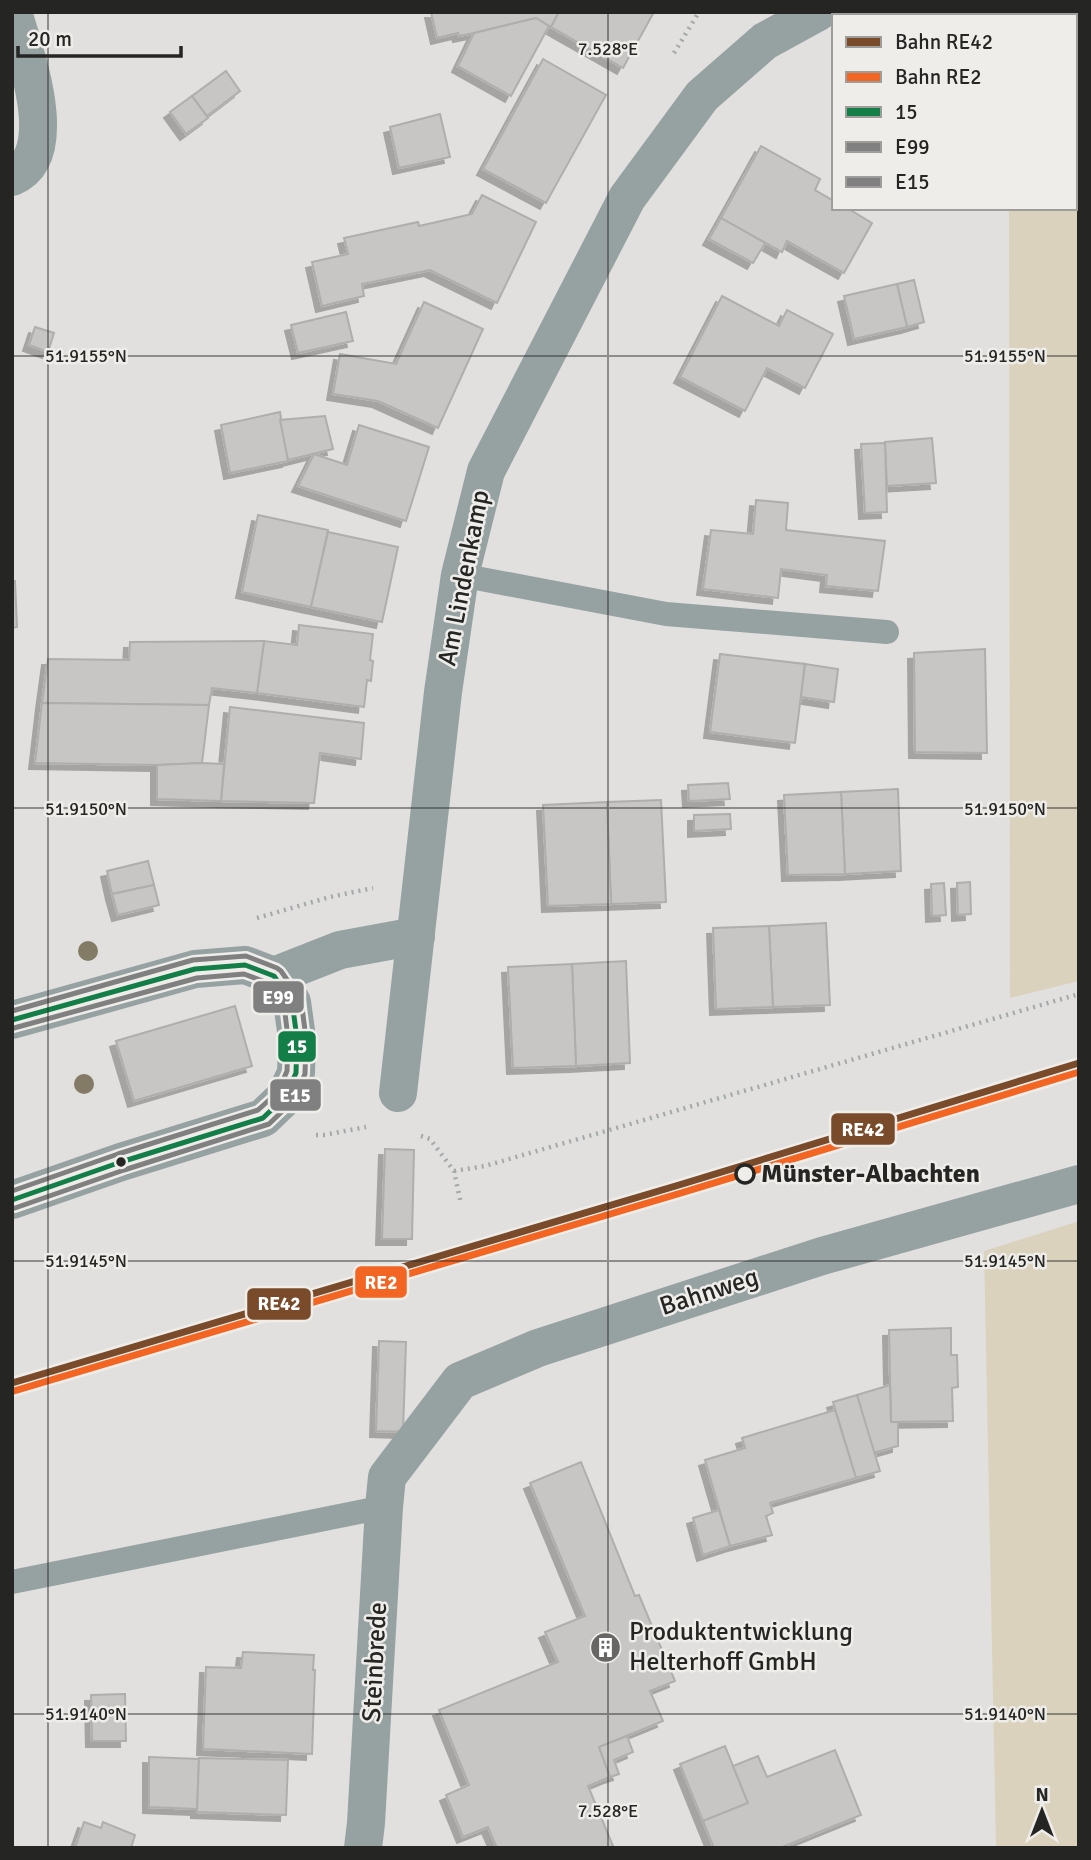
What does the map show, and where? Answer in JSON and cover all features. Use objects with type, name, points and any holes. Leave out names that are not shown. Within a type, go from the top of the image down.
[{"type":"street","points":[[12,177],[18,175],[30,162],[37,143],[34,87],[13,12]]},
{"type":"street","name":"Am Lindenkamp","points":[[397,1093],[443,692],[460,575],[486,471],[627,198],[702,96],[765,41],[818,12]]},
{"type":"street","points":[[274,976],[340,950],[416,936]]},
{"type":"street","points":[[12,1020],[195,969],[245,965],[274,976],[292,1002],[297,1038],[296,1073],[285,1097],[262,1118],[12,1200]]},
{"type":"street","name":"Bahnweg","points":[[385,1492],[460,1381],[471,1376],[538,1348],[822,1256],[1079,1184]]},
{"type":"street","name":"Steinbrede","points":[[363,1848],[385,1492]]},
{"type":"lane","points":[[460,575],[666,614],[887,632]]},
{"type":"lane","points":[[12,1583],[385,1492]]},
{"type":"path","points":[[453,1171],[498,1162],[1079,994]]},
{"type":"path","points":[[262,1118],[289,1133],[324,1135],[368,1126],[384,1117],[392,1107],[397,1093]]},
{"type":"path","points":[[412,1133],[430,1139],[453,1171],[461,1204]]},
{"type":"shaded area","points":[[1077,120],[1079,981],[1010,998],[1009,210],[1077,210]]},
{"type":"shaded area","points":[[1079,1221],[1079,1848],[996,1848],[984,1251]]},
{"type":"building","points":[[431,12],[559,12],[551,27],[536,18],[474,33],[459,36],[458,33],[437,38]]},
{"type":"building","points":[[559,12],[654,12],[623,68],[551,27]]},
{"type":"building","points":[[536,18],[549,26],[511,96],[458,66],[474,33]]},
{"type":"building","points":[[543,59],[606,95],[546,203],[483,169]]},
{"type":"building","points":[[226,71],[240,91],[207,116],[192,96]]},
{"type":"building","points":[[192,96],[208,118],[186,134],[170,112]]},
{"type":"building","points":[[440,114],[450,157],[399,168],[390,127]]},
{"type":"building","points":[[761,146],[820,179],[815,190],[832,200],[832,210],[850,210],[872,223],[844,273],[787,241],[782,252],[721,218]]},
{"type":"building","points":[[482,195],[536,222],[497,303],[430,270],[362,284],[364,296],[322,306],[312,262],[348,254],[344,238],[472,214]]},
{"type":"building","points":[[721,218],[765,243],[753,263],[709,239]]},
{"type":"building","points":[[914,280],[924,322],[907,327],[897,284]]},
{"type":"building","points":[[897,284],[907,327],[854,339],[844,296]]},
{"type":"building","points":[[722,296],[779,326],[787,310],[833,334],[805,388],[767,368],[745,411],[680,377]]},
{"type":"building","points":[[424,302],[483,329],[438,428],[378,401],[333,394],[340,354],[396,364]]},
{"type":"building","points":[[346,312],[353,341],[298,353],[291,325]]},
{"type":"building","points":[[35,327],[54,333],[48,352],[29,345]]},
{"type":"building","points":[[280,412],[288,461],[230,473],[221,425]]},
{"type":"building","points":[[325,416],[333,449],[288,460],[280,420]]},
{"type":"building","points":[[359,425],[429,447],[406,521],[298,486],[314,454],[347,465]]},
{"type":"building","points":[[932,438],[936,483],[887,486],[885,442]]},
{"type":"building","points":[[885,443],[887,512],[865,513],[861,444]]},
{"type":"building","points":[[756,500],[788,503],[786,530],[885,541],[878,591],[826,586],[827,575],[781,569],[778,598],[703,589],[711,530],[753,534]]},
{"type":"building","points":[[258,515],[328,530],[311,607],[242,592]]},
{"type":"building","points":[[328,532],[398,547],[382,622],[311,607]]},
{"type":"building","points":[[12,581],[15,581],[17,627],[12,628]]},
{"type":"building","points":[[299,625],[373,634],[371,681],[367,680],[364,707],[257,693],[264,641],[297,645]]},
{"type":"building","points":[[264,641],[257,693],[212,688],[209,705],[42,703],[48,659],[129,660],[130,642]]},
{"type":"building","points":[[985,649],[987,753],[915,752],[914,653]]},
{"type":"building","points":[[720,654],[805,664],[795,743],[710,732]]},
{"type":"building","points":[[805,664],[838,669],[834,702],[801,697]]},
{"type":"building","points":[[42,703],[209,705],[202,763],[35,763]]},
{"type":"building","points":[[230,707],[364,723],[361,759],[320,753],[314,803],[221,801]]},
{"type":"building","points":[[224,764],[221,801],[157,799],[157,765]]},
{"type":"building","points":[[728,783],[730,799],[689,801],[688,785]]},
{"type":"building","points":[[898,789],[901,871],[845,874],[841,792]]},
{"type":"building","points":[[841,792],[845,874],[788,875],[784,795]]},
{"type":"building","points":[[661,800],[666,902],[611,904],[607,802]]},
{"type":"building","points":[[607,802],[611,904],[548,906],[543,805]]},
{"type":"building","points":[[730,814],[731,829],[694,831],[694,815]]},
{"type":"building","points":[[148,861],[154,885],[112,894],[107,871]]},
{"type":"building","points":[[970,882],[971,914],[958,915],[957,883]]},
{"type":"building","points":[[944,883],[946,915],[932,916],[931,884]]},
{"type":"building","points":[[154,885],[159,905],[118,915],[112,894]]},
{"type":"building","points":[[826,923],[830,1005],[773,1007],[769,926]]},
{"type":"building","points":[[769,926],[773,1007],[716,1009],[713,928]]},
{"type":"building","points":[[626,961],[630,1063],[576,1066],[572,964]]},
{"type":"building","points":[[572,964],[576,1066],[513,1068],[508,967]]},
{"type":"building","points":[[235,1006],[252,1066],[134,1101],[116,1041]]},
{"type":"building","points":[[385,1149],[414,1150],[412,1239],[382,1239]]},
{"type":"building","points":[[951,1328],[951,1355],[957,1355],[958,1387],[952,1388],[953,1421],[891,1422],[889,1330]]},
{"type":"building","points":[[379,1341],[406,1342],[403,1432],[376,1431]]},
{"type":"building","points":[[890,1385],[891,1422],[898,1422],[898,1446],[873,1453],[857,1395]]},
{"type":"building","points":[[857,1395],[880,1471],[856,1478],[833,1402]]},
{"type":"building","points":[[835,1410],[856,1478],[770,1503],[773,1513],[766,1516],[772,1535],[730,1546],[705,1460],[745,1448],[742,1438]]},
{"type":"building","name":"Produktentwicklung Helterhoff GmbH","points":[[581,1462],[635,1596],[639,1595],[675,1681],[650,1691],[663,1721],[599,1747],[610,1777],[588,1786],[613,1846],[497,1848],[488,1827],[463,1837],[446,1795],[469,1785],[439,1710],[558,1662],[545,1632],[585,1616],[530,1483]]},
{"type":"building","points":[[719,1510],[730,1546],[703,1555],[693,1518]]},
{"type":"building","points":[[243,1652],[314,1655],[312,1754],[203,1749],[206,1667],[241,1668]]},
{"type":"building","points":[[125,1694],[126,1741],[92,1741],[91,1695]]},
{"type":"building","points":[[627,1736],[633,1752],[614,1760],[619,1774],[610,1777],[599,1747]]},
{"type":"building","points":[[725,1746],[748,1803],[703,1821],[680,1764]]},
{"type":"building","points":[[835,1750],[861,1815],[780,1848],[714,1848],[703,1821],[748,1803],[733,1766],[758,1756],[767,1777]]},
{"type":"building","points":[[149,1757],[199,1759],[197,1809],[149,1807]]},
{"type":"building","points":[[199,1758],[288,1760],[286,1815],[197,1812]]},
{"type":"building","points":[[84,1822],[101,1828],[103,1822],[135,1835],[131,1848],[75,1848]]},
{"type":"rail line","name":"RE42","points":[[12,1383],[1079,1063]]},
{"type":"rail line","name":"RE2","points":[[14,1391],[1079,1072]]},
{"type":"transit line","name":"E15","points":[[12,1011],[193,960],[246,956],[281,971],[301,1000],[306,1038],[305,1074],[292,1102],[269,1124],[15,1208]]},
{"type":"transit line","name":"15","points":[[12,1020],[195,969],[245,965],[274,976],[292,1002],[297,1038],[296,1073],[285,1097],[263,1118],[121,1162],[12,1200]]},
{"type":"transit line","name":"E99","points":[[12,1191],[258,1110],[278,1092],[287,1071],[288,1038],[284,1005],[268,983],[244,974],[197,978],[14,1028]]},
{"type":"place","name":"Münster-Albachten","points":[[745,1174]]},
{"type":"place","name":"Produktentwicklung Helterhoff GmbH","points":[[606,1647]]}]
